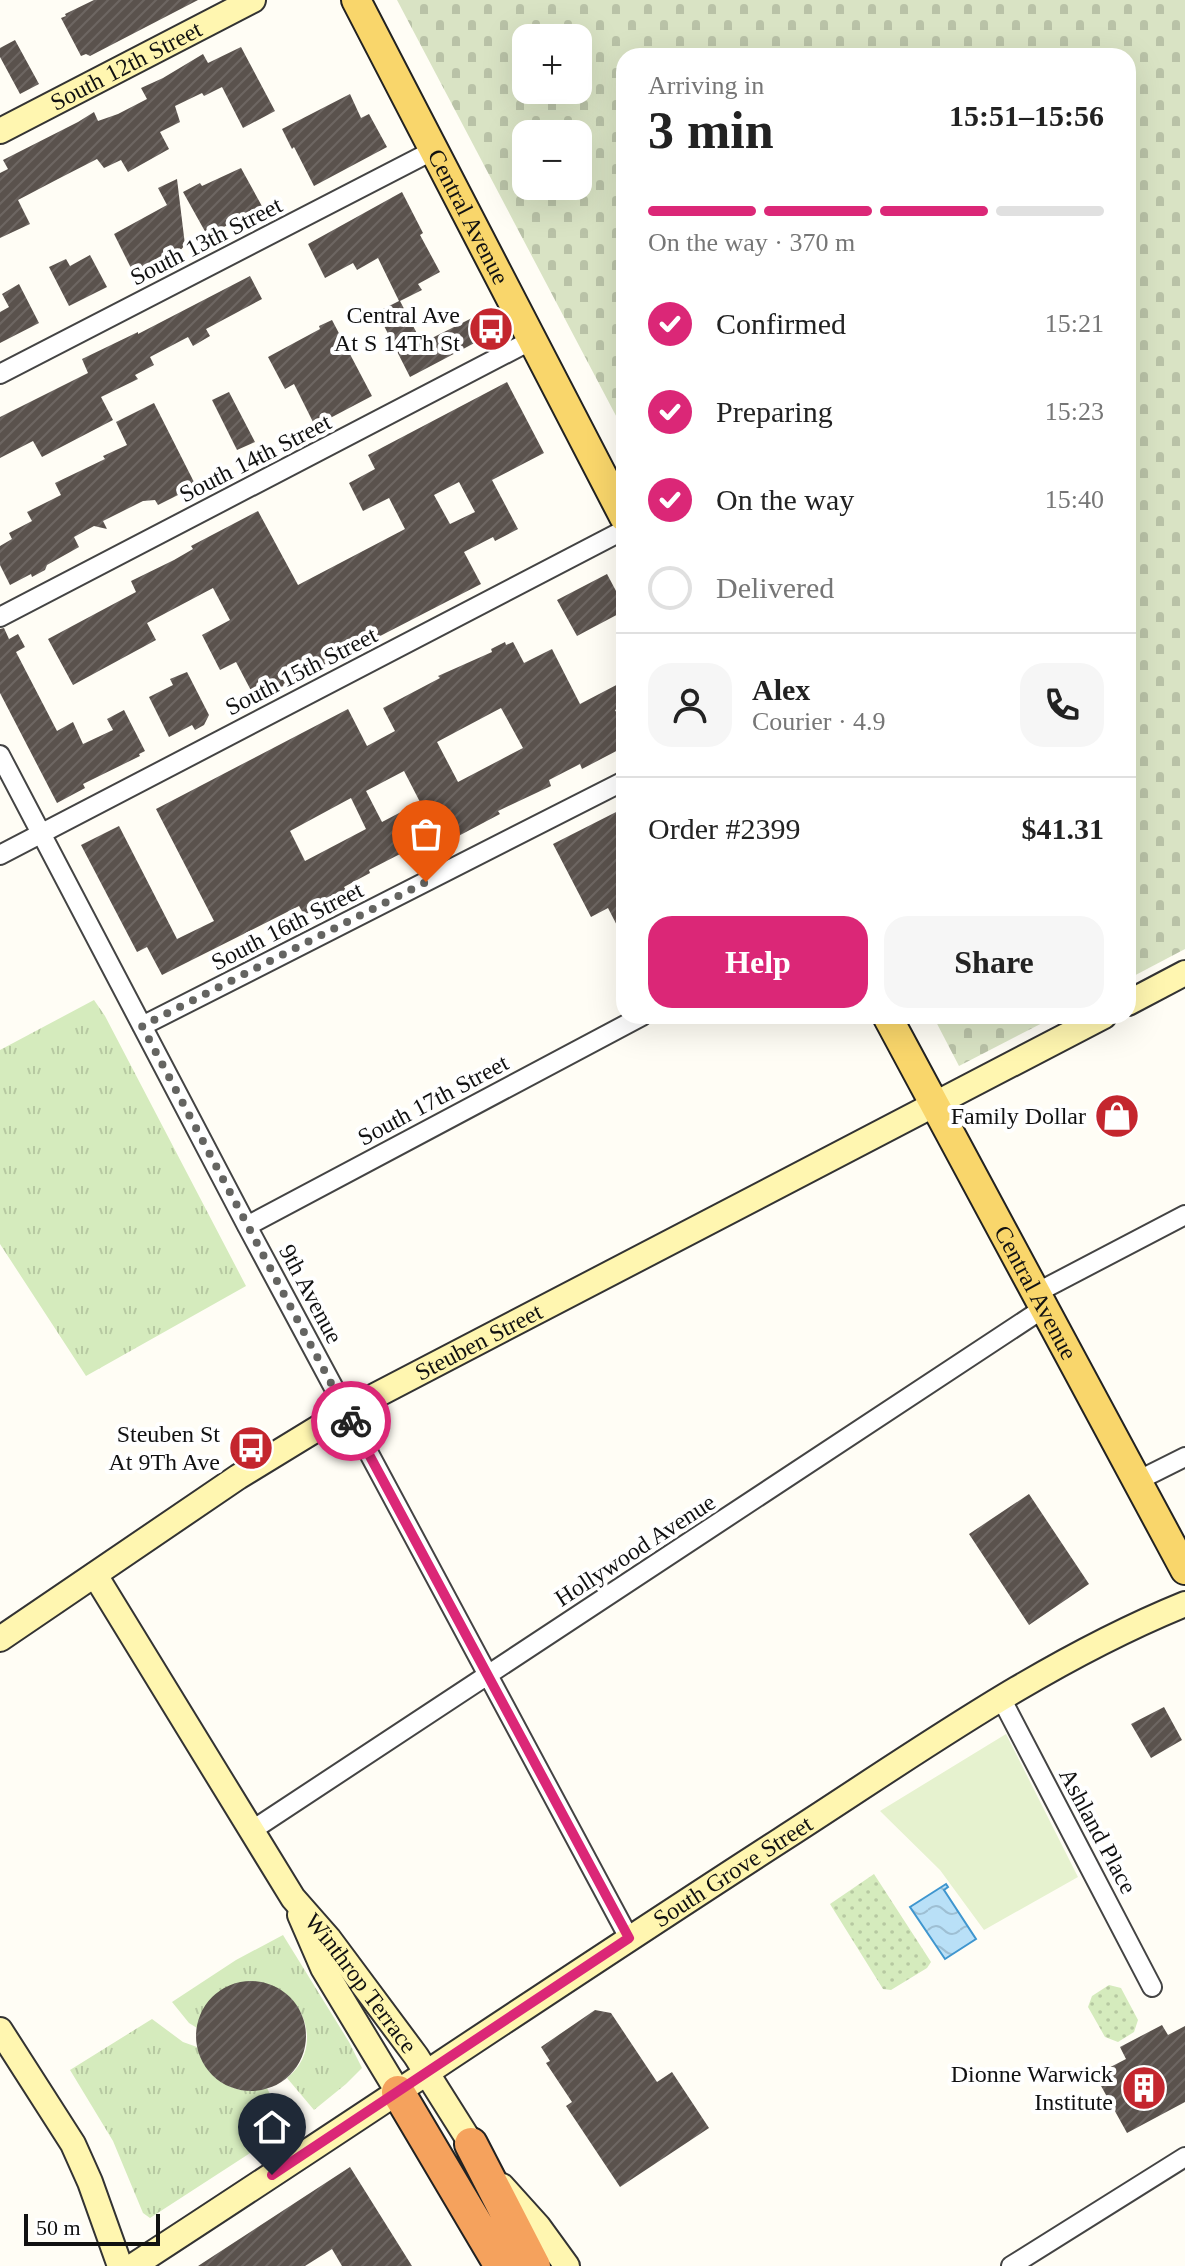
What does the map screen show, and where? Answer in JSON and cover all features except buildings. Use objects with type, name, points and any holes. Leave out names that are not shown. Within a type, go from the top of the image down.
[{"type":"highway","points":[[398,2092],[501,2266]]},
{"type":"highway","points":[[471,2144],[534,2266]]},
{"type":"main road","name":"South 12th Street","points":[[0,131],[253,0]]},
{"type":"main road","name":"Central Avenue","points":[[356,0],[616,502]]},
{"type":"main road","points":[[1136,999],[1185,973]]},
{"type":"main road","name":"Central Avenue","points":[[891,1024],[1185,1570]]},
{"type":"main road","name":"Steuben Street","points":[[0,1639],[238,1477],[346,1411],[1089,1024]]},
{"type":"main road","name":"Winthrop Terrace","points":[[95,1575],[293,1898],[343,1956],[428,2073],[493,2175],[538,2226],[567,2266]]},
{"type":"main road","name":"South Grove Street","points":[[133,2266],[629,1938],[1001,1698],[1135,1624],[1185,1604]]},
{"type":"main road","name":"Winthrop Terrace","points":[[293,1898],[323,1968],[398,2092]]},
{"type":"main road","points":[[0,2030],[73,2144],[120,2266]]},
{"type":"street","name":"South 13th Street","points":[[0,374],[434,150]]},
{"type":"street","name":"South 14th Street","points":[[0,617],[532,340]]},
{"type":"street","name":"South 15th Street","points":[[0,855],[616,534]]},
{"type":"street","name":"9th Avenue","points":[[0,755],[247,1226],[629,1938]]},
{"type":"street","name":"South 16th Street","points":[[142,1026],[616,785]]},
{"type":"street","name":"South 17th Street","points":[[247,1226],[627,1024]]},
{"type":"street","name":"Hollywood Avenue","points":[[251,1831],[488,1676],[1040,1300],[1185,1215]]},
{"type":"street","points":[[1137,1481],[1185,1457]]},
{"type":"street","name":"Ashland Place","points":[[1001,1698],[1152,1987]]},
{"type":"street","points":[[1011,2266],[1185,2157]]},
{"type":"green space","points":[[397,0],[1185,0],[1185,949],[1136,975],[1136,48],[616,48],[616,416]]},
{"type":"green space","points":[[94,1000],[246,1286],[86,1376],[0,1244],[0,1050]]},
{"type":"green space","points":[[937,1024],[1040,1024],[959,1066]]},
{"type":"green space","points":[[1006,1734],[1078,1877],[984,1930],[940,1870],[880,1811]]},
{"type":"green space","points":[[874,1874],[931,1962],[927,1968],[891,1990],[883,1989],[830,1904]]},
{"type":"green space","points":[[283,1935],[362,2068],[314,2110],[287,2078],[300,2063],[306,2046],[306,2028],[300,2012],[289,1997],[274,1987],[256,1982],[236,1984],[210,2000],[197,2028],[172,2002],[236,1960]]},
{"type":"green space","points":[[1109,1985],[1121,1988],[1138,2020],[1134,2032],[1118,2042],[1105,2037],[1088,2007],[1092,1996]]},
{"type":"green space","points":[[152,2019],[183,2042],[197,2047],[208,2068],[223,2083],[243,2090],[267,2088],[287,2129],[150,2218],[143,2213],[113,2141],[70,2070]]},
{"type":"water","points":[[946,1884],[948,1887],[944,1890],[976,1939],[945,1959],[910,1907]]},
{"type":"way so far","points":[[351,1421],[142,1026],[426,882]]},
{"type":"place","name":"Central Ave At S 14Th St","points":[[491,329]]},
{"type":"place","name":"Family Dollar","points":[[1117,1116]]},
{"type":"place","name":"Steuben St At 9Th Ave","points":[[251,1448]]},
{"type":"place","name":"Dionne Warwick Institute","points":[[1144,2088]]},
{"type":"route","points":[[272,2175],[629,1938],[351,1421]]}]
